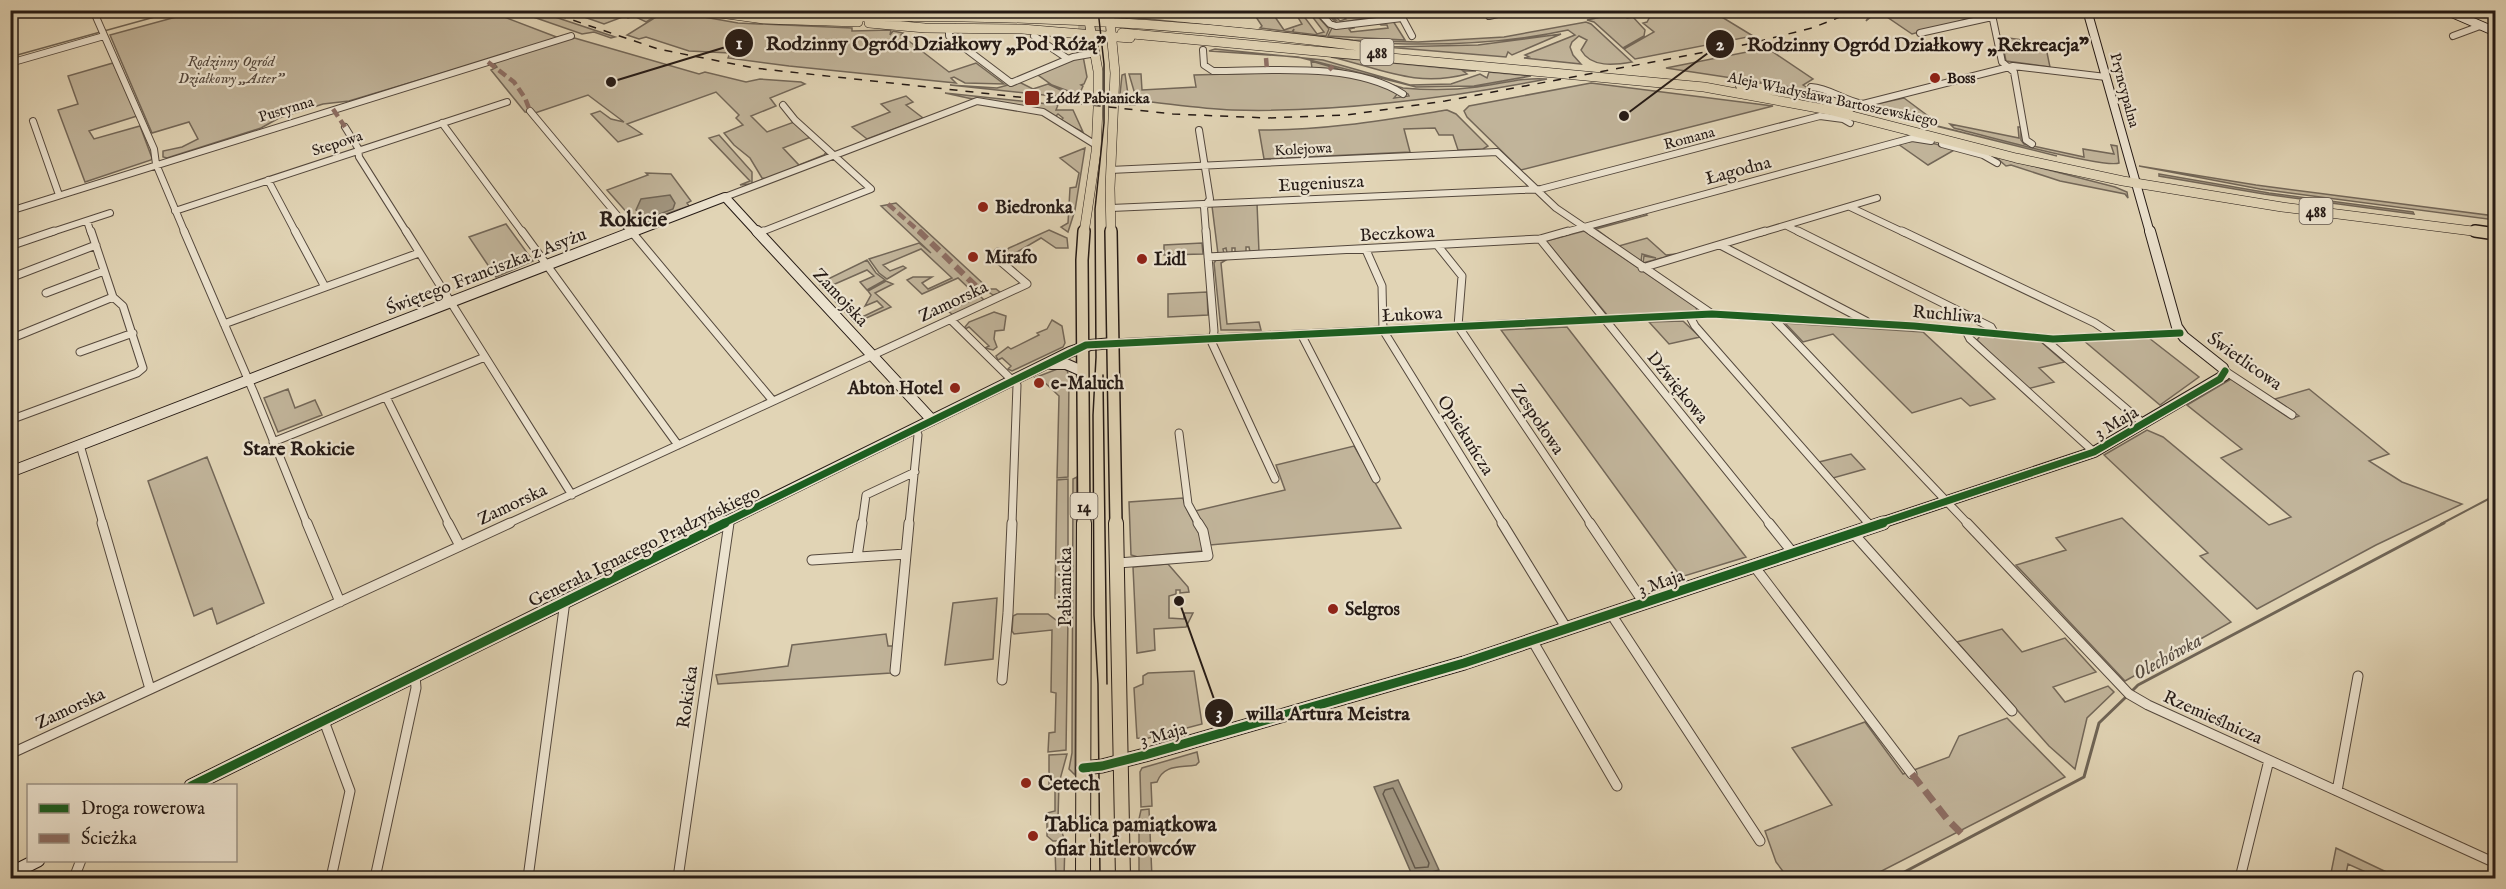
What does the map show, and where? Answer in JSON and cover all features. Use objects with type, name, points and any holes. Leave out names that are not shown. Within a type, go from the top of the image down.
[{"type":"main road","points":[[698,10],[764,19],[1078,27]]},
{"type":"main road","points":[[730,10],[955,28],[1012,29],[1112,36],[1200,47],[1214,46],[1641,84],[1768,98]]},
{"type":"main road","points":[[1062,19],[1076,16],[1085,10]]},
{"type":"main road","name":"Pabianicka","points":[[1083,879],[1083,242],[1096,145],[1098,71],[1089,20],[1085,10]]},
{"type":"main road","name":"14","points":[[1109,10],[1115,78],[1110,170],[1123,879]]},
{"type":"main road","points":[[855,20],[1007,16],[1089,20],[1680,76],[1813,97],[1876,115]]},
{"type":"main road","name":"Aleja Władysława Bartoszewskiego","points":[[2496,228],[2132,179],[2038,163],[1853,115],[1768,98],[1653,81],[1122,31],[1663,78],[1763,92],[1876,115],[2132,179],[2236,201],[2496,234]]},
{"type":"main road","points":[[1114,56],[1121,44],[1136,39]]},
{"type":"street","points":[[93,10],[154,149],[156,164],[175,211],[249,380],[340,602]]},
{"type":"street","points":[[998,10],[1007,16]]},
{"type":"street","points":[[1317,10],[1330,24],[1336,26],[1402,18]]},
{"type":"street","points":[[1398,10],[1412,36]]},
{"type":"street","points":[[1489,16],[1514,10]]},
{"type":"street","name":"Pryncypalna","points":[[2087,10],[2132,179],[2180,333]]},
{"type":"street","points":[[2445,10],[2496,32]]},
{"type":"street","points":[[1920,33],[1991,14],[2002,62],[2011,66],[2106,77]]},
{"type":"street","points":[[2453,36],[2480,26]]},
{"type":"street","points":[[955,28],[949,33],[950,37],[1011,82],[1068,59],[1096,53]]},
{"type":"street","points":[[10,63],[103,33]]},
{"type":"street","name":"Pustynna","points":[[10,211],[571,36]]},
{"type":"street","points":[[1034,36],[1068,59]]},
{"type":"street","points":[[1200,47],[1207,69],[1225,72],[1329,70],[1389,86],[1403,94]]},
{"type":"street","points":[[1811,87],[1821,88],[1848,102],[1870,103],[2011,66]]},
{"type":"street","points":[[2011,66],[2026,140],[2032,144]]},
{"type":"street","name":"Stepowa","points":[[175,211],[507,102]]},
{"type":"street","name":"Świętego Franciszka z Asyżu","points":[[10,472],[974,102],[1043,112],[1080,137]]},
{"type":"street","points":[[759,233],[872,189],[795,120],[783,105]]},
{"type":"street","points":[[530,111],[773,401]]},
{"type":"street","name":"Romana","points":[[1533,189],[1542,189],[1820,116],[1843,118],[1850,123]]},
{"type":"street","points":[[33,121],[58,195]]},
{"type":"street","points":[[442,123],[678,445]]},
{"type":"street","points":[[345,127],[357,145],[358,155],[572,495]]},
{"type":"street","points":[[1200,130],[1210,199],[1204,207],[1214,331],[1212,343],[1275,479]]},
{"type":"street","points":[[1080,137],[1097,132]]},
{"type":"street","points":[[1080,137],[1096,145]]},
{"type":"street","name":"Łagodna","points":[[1585,228],[1899,142],[1922,138],[1980,154],[1997,163]]},
{"type":"street","name":"Kolejowa","points":[[1110,170],[1497,152]]},
{"type":"street","name":"Ruchliwa","points":[[1497,152],[1533,189],[1642,268],[1712,314],[1870,323],[2043,338],[2180,333]]},
{"type":"street","points":[[268,180],[325,287]]},
{"type":"street","name":"Eugeniusza","points":[[1111,208],[1533,189]]},
{"type":"street","name":"Zamojska","points":[[725,197],[932,420]]},
{"type":"street","points":[[1642,268],[1877,198]]},
{"type":"street","points":[[1850,207],[2095,323],[2115,336]]},
{"type":"street","points":[[10,246],[110,213]]},
{"type":"street","points":[[10,420],[142,370],[143,366],[133,333],[122,305],[113,297],[87,221]]},
{"type":"street","points":[[1787,226],[1985,324],[1995,334]]},
{"type":"street","name":"Beczkowa","points":[[1208,257],[1540,240],[1585,228]]},
{"type":"street","name":"Dźwiękowa","points":[[1540,240],[1793,553]]},
{"type":"street","points":[[10,278],[96,245]]},
{"type":"street","points":[[1438,246],[1459,268],[1464,280],[1458,326]]},
{"type":"street","points":[[1722,246],[1870,323]]},
{"type":"street","points":[[1366,250],[1382,285],[1383,330]]},
{"type":"street","name":"Zamorska","points":[[10,754],[1027,284],[999,260],[998,252]]},
{"type":"street","points":[[224,324],[419,253]]},
{"type":"street","points":[[46,293],[52,288],[104,271]]},
{"type":"street","points":[[10,339],[113,297]]},
{"type":"street","name":"Łukowa","points":[[1113,343],[1712,314]]},
{"type":"street","points":[[1689,315],[1695,326],[1871,527]]},
{"type":"street","name":"Rzemieślnicza","points":[[1773,318],[2122,688],[2137,699],[2493,862]]},
{"type":"street","points":[[951,320],[1014,379],[1018,387],[1008,613],[1002,680]]},
{"type":"street","name":"Zespołowa","points":[[1458,326],[1644,603]]},
{"type":"street","name":"Opiekuńcza","points":[[1383,330],[1567,629]]},
{"type":"street","points":[[1966,331],[1971,339],[2029,394],[2094,452]]},
{"type":"street","points":[[80,352],[133,333]]},
{"type":"street","name":"Świetlicowa","points":[[2180,333],[2225,371],[2292,415]]},
{"type":"street","points":[[1301,334],[1318,372],[1376,479]]},
{"type":"street","points":[[2043,338],[2144,424]]},
{"type":"street","name":"Generała Ignacego Prądzyńskiego","points":[[195,784],[1014,379],[1082,347],[1113,343]]},
{"type":"street","points":[[273,442],[485,357]]},
{"type":"street","points":[[1044,365],[1066,364],[1082,371]]},
{"type":"street","name":"3 Maja","points":[[1083,768],[1121,761],[1339,700],[1532,640],[2094,452],[2220,379],[2225,371]]},
{"type":"street","points":[[386,397],[460,546]]},
{"type":"street","points":[[895,671],[915,472],[918,435],[915,428]]},
{"type":"street","points":[[1118,563],[1208,556],[1203,531],[1188,504],[1179,433]]},
{"type":"street","points":[[80,445],[150,689]]},
{"type":"street","points":[[856,557],[866,495],[915,472]]},
{"type":"street","name":"Rokicka","points":[[678,879],[729,521]]},
{"type":"street","points":[[1853,533],[2012,711]]},
{"type":"street","points":[[812,560],[906,554]]},
{"type":"street","points":[[1754,566],[1912,774]]},
{"type":"street","points":[[528,879],[565,601]]},
{"type":"street","points":[[1611,614],[1760,841]]},
{"type":"street","points":[[1532,640],[1617,786]]},
{"type":"street","points":[[375,879],[416,688],[415,675]]},
{"type":"street","points":[[2337,791],[2358,676]]},
{"type":"street","points":[[324,721],[350,791],[331,879]]},
{"type":"street","points":[[2240,879],[2269,760]]},
{"type":"street","points":[[2492,879],[2496,847]]},
{"type":"street","points":[[10,874],[36,862]]},
{"type":"street","points":[[74,879],[81,862]]},
{"type":"green space","name":"Rodzinny Ogród Działkowy „Aster”","points":[[486,10],[559,38],[349,101],[323,104],[279,118],[261,128],[167,158],[163,157],[163,151],[182,147],[198,139],[189,122],[152,133],[110,35],[198,11]]},
{"type":"green space","points":[[1985,10],[1986,14],[1912,34],[1878,11],[1866,21],[1873,11]]},
{"type":"green space","points":[[516,11],[537,11],[615,37],[611,38],[594,32],[582,34]]},
{"type":"green space","points":[[567,11],[662,11],[646,22],[634,16],[628,18],[625,16],[604,24]]},
{"type":"green space","points":[[670,11],[738,23],[852,28],[852,31],[891,30],[890,35],[893,31],[903,33],[901,35],[949,72],[976,63],[1004,84],[965,83],[954,77],[951,78],[956,83],[789,66],[728,58],[730,53],[689,51],[646,37],[639,39],[627,35],[664,12]]},
{"type":"green space","points":[[1262,11],[1271,11],[1284,30],[1302,24],[1296,14],[1290,11],[1300,11],[1317,34],[1324,32],[1308,11],[1313,11],[1329,29],[1326,36],[1293,32],[1294,29],[1292,32],[1260,28],[1262,26],[1256,17],[1265,15]]},
{"type":"green space","points":[[1323,11],[1336,20],[1331,14],[1333,14],[1340,21],[1346,19],[1338,11],[1360,14],[1356,11],[1372,11],[1377,17],[1370,16],[1374,19],[1337,23]]},
{"type":"green space","points":[[1380,11],[1386,11],[1391,18],[1378,17],[1383,16]]},
{"type":"green space","points":[[1653,11],[1712,11],[1753,36],[1635,59],[1624,49],[1654,32],[1643,23],[1647,22]]},
{"type":"green space","points":[[1621,13],[1627,18],[1633,17],[1645,30],[1644,36],[1623,48],[1594,22],[1587,20]]},
{"type":"green space","points":[[1128,17],[1353,40],[1418,42],[1504,37],[1586,22],[1632,62],[1604,64],[1591,60],[1581,50],[1587,40],[1579,36],[1570,47],[1573,55],[1581,64],[1524,58],[1529,57],[1525,55],[1575,35],[1568,30],[1515,39],[1404,44],[1348,42],[1125,20]]},
{"type":"green space","points":[[1393,21],[1405,40],[1328,36],[1332,28],[1353,26],[1354,28],[1349,29],[1351,32],[1388,28],[1387,25],[1379,23]]},
{"type":"green space","points":[[1561,34],[1512,55],[1508,52],[1506,57],[1386,47],[1478,45]]},
{"type":"green space","points":[[571,37],[699,74],[705,72],[746,82],[760,79],[801,82],[805,84],[770,98],[776,106],[751,116],[767,132],[794,122],[811,137],[783,148],[799,165],[824,155],[827,151],[828,156],[767,179],[762,178],[750,158],[724,133],[743,125],[736,118],[739,115],[716,92],[627,124],[642,134],[618,142],[591,114],[600,111],[611,119],[624,122],[588,95],[535,113],[525,112],[491,70],[497,67],[492,61]]},
{"type":"green space","points":[[2001,37],[2045,43],[2050,67],[2006,61]]},
{"type":"green space","points":[[1767,48],[1813,79],[1803,85],[1838,99],[1785,86],[1666,68]]},
{"type":"green space","points":[[1215,49],[1285,56],[1209,51]]},
{"type":"green space","points":[[1083,56],[1087,77],[1081,85],[1083,86],[1079,95],[1052,85],[1038,75],[1038,73]]},
{"type":"green space","points":[[1331,57],[1476,71],[1463,71],[1467,74],[1448,78],[1414,78]]},
{"type":"green space","points":[[1301,58],[1323,60],[1410,85],[1451,84],[1480,74],[1487,78],[1489,72],[1531,76],[1474,86],[1416,87]]},
{"type":"green space","points":[[1311,61],[1403,88],[1459,89],[1521,80],[1547,79],[1431,98],[1350,107],[1232,110],[1141,101],[1135,105],[1119,104],[1122,75],[1125,74],[1129,101],[1135,103],[1137,101],[1129,74],[1141,74],[1142,90],[1196,87],[1194,75],[1332,71],[1390,87],[1398,93],[1394,98],[1409,96],[1397,89],[1361,76],[1324,68],[1312,68]]},
{"type":"green space","points":[[113,63],[137,116],[89,131],[94,139],[140,126],[152,158],[85,182],[58,110],[78,104],[68,76]]},
{"type":"green space","points":[[1019,82],[1033,89],[1048,84],[1065,92],[1062,97],[950,85],[997,88]]},
{"type":"green space","points":[[1591,83],[1773,106],[1521,170],[1467,117],[1464,111],[1469,106]]},
{"type":"green space","points":[[945,93],[1058,105],[1056,110],[1073,110],[1083,132],[1060,121],[1063,118],[1058,114],[1055,117]]},
{"type":"green space","points":[[906,96],[913,102],[906,105],[923,118],[867,139],[852,127],[890,112],[881,104]]},
{"type":"green space","points":[[1904,98],[1939,124],[1867,106]]},
{"type":"green space","points":[[1855,106],[1870,109],[2057,156]]},
{"type":"green space","points":[[1447,110],[1456,114],[1488,146],[1483,149],[1458,150],[1453,135],[1439,135],[1435,128],[1404,129],[1410,152],[1264,159],[1259,130],[1330,127]]},
{"type":"green space","points":[[1950,124],[2019,138],[2018,127],[2021,127],[2021,140],[2024,144],[2084,157],[2083,149],[2114,154],[2111,145],[2117,146],[2119,163],[2090,161],[2040,150],[1954,128]]},
{"type":"green space","points":[[719,135],[752,172],[752,184],[740,185],[750,181],[709,138]]},
{"type":"green space","points":[[1919,140],[1956,149],[1928,165],[1898,144]]},
{"type":"green space","points":[[1085,148],[1075,210],[1068,232],[1061,227],[1068,223],[1070,188],[1076,187],[1079,173],[1060,158]]},
{"type":"green space","points":[[1986,154],[2115,187],[2127,192],[2128,198],[2125,194],[2060,181],[2011,165],[2006,166]]},
{"type":"green space","points":[[2139,166],[2256,185],[2495,216],[2495,220],[2260,189]]},
{"type":"green space","points":[[646,173],[671,174],[691,201],[687,203],[689,206],[637,224],[607,190],[648,175]]},
{"type":"green space","points":[[2159,174],[2269,193],[2413,212],[2414,214],[2264,194],[2159,176]]},
{"type":"green space","points":[[896,203],[989,289],[996,289],[1001,293],[993,295],[987,291],[979,295],[983,299],[982,302],[953,315],[948,311],[978,297],[958,278],[922,294],[907,280],[913,277],[932,277],[922,283],[928,289],[952,278],[921,249],[883,265],[890,271],[903,266],[906,268],[887,279],[879,273],[869,259],[919,243],[931,253],[881,206]]},
{"type":"green space","points":[[1257,203],[1259,252],[1250,252],[1249,247],[1246,247],[1246,252],[1235,253],[1235,248],[1232,248],[1232,253],[1227,253],[1226,248],[1223,249],[1224,253],[1218,254],[1212,206]]},
{"type":"green space","points":[[1645,213],[1647,215],[1596,229],[1619,246],[1647,238],[1666,255],[1676,254],[1643,263],[1644,256],[1656,258],[1642,254],[1641,262],[1592,229]]},
{"type":"green space","points":[[506,224],[533,261],[496,277],[469,237]]},
{"type":"green space","points":[[1049,230],[1067,238],[1068,248],[1056,248],[1041,238],[1005,259],[1004,253],[1009,248]]},
{"type":"green space","points":[[1584,231],[1696,307],[1697,311],[1608,316],[1546,241]]},
{"type":"green space","points":[[1202,243],[1203,254],[1164,255],[1164,245]]},
{"type":"green space","points":[[867,260],[876,273],[885,280],[867,290],[860,282],[874,276],[867,270],[828,287],[858,319],[883,307],[877,301],[865,306],[871,295],[868,291],[886,281],[893,284],[875,293],[891,307],[855,323],[820,285]]},
{"type":"green space","points":[[1216,260],[1226,260],[1221,263],[1227,324],[1259,322],[1261,330],[1221,330],[1214,263]]},
{"type":"green space","points":[[1207,292],[1208,315],[1168,317],[1168,294]]},
{"type":"green space","points":[[994,312],[1006,316],[1004,330],[995,331],[994,339],[997,347],[993,350],[985,348],[989,346],[969,327],[965,329],[965,327],[969,322]]},
{"type":"green space","points":[[1052,320],[1062,326],[1065,343],[1063,347],[1012,371],[1008,369],[1011,366],[1002,358],[998,360],[996,356],[1008,347],[1011,349],[1039,335],[1037,333],[1047,329]]},
{"type":"green space","points":[[1683,321],[1700,337],[1669,344],[1649,322]]},
{"type":"green space","points":[[1785,323],[1923,332],[1995,399],[1970,406],[1961,398],[1912,413],[1833,334],[1803,342]]},
{"type":"green space","points":[[1567,327],[1746,557],[1681,577],[1501,330]]},
{"type":"green space","points":[[1980,336],[2040,341],[2064,362],[2039,368],[2054,382],[2027,389],[1977,340]]},
{"type":"green space","points":[[2149,338],[2199,377],[2160,405],[2083,340]]},
{"type":"green space","points":[[1060,368],[1067,370],[1069,377],[1068,477],[1057,478],[1059,396],[1040,378],[1034,378]]},
{"type":"green space","points":[[2231,379],[2291,419],[2299,416],[2275,399],[2309,389],[2389,454],[2369,461],[2402,482],[2462,504],[2376,545],[2257,609],[2200,556],[2208,553],[2104,455],[2147,430],[2163,437],[2269,525],[2291,517],[2221,458],[2242,449],[2187,405]]},
{"type":"green space","points":[[288,389],[295,408],[315,400],[322,415],[278,432],[264,398]]},
{"type":"green space","points":[[1354,446],[1401,528],[1210,545],[1207,532],[1195,511],[1285,490],[1276,465]]},
{"type":"green space","points":[[1851,454],[1865,469],[1833,478],[1819,462]]},
{"type":"green space","points":[[207,457],[264,603],[217,624],[212,608],[194,616],[148,481]]},
{"type":"green space","points":[[1077,477],[1075,775],[1069,769],[1072,753],[1073,479]]},
{"type":"green space","points":[[1068,479],[1068,600],[1059,602],[1059,598],[1055,598],[1057,480]]},
{"type":"green space","points":[[1183,498],[1200,537],[1202,551],[1138,557],[1131,555],[1129,502]]},
{"type":"green space","points":[[2122,518],[2231,622],[2125,681],[2016,565],[2066,550],[2056,538]]},
{"type":"green space","points":[[1168,564],[1188,587],[1189,592],[1180,593],[1180,590],[1176,590],[1176,594],[1169,596],[1169,618],[1184,619],[1184,613],[1193,613],[1186,627],[1154,629],[1155,650],[1137,653],[1133,567]]},
{"type":"green space","points":[[997,598],[993,659],[945,665],[953,603]]},
{"type":"green space","points":[[1048,614],[1060,623],[1068,618],[1066,750],[1048,752],[1049,733],[1055,732],[1056,693],[1051,692],[1052,630],[1014,634],[1012,631],[1013,616]]},
{"type":"green space","points":[[2002,629],[2022,652],[2065,638],[2096,672],[2053,687],[2065,702],[2108,686],[2114,692],[2087,718],[2075,769],[2049,746],[1957,642]]},
{"type":"green space","points":[[886,634],[888,646],[894,646],[891,673],[718,684],[716,675],[788,666],[792,645]]},
{"type":"green space","points":[[1194,671],[1202,724],[1145,739],[1137,738],[1134,688],[1143,684],[1143,676],[1148,673]]},
{"type":"green space","points":[[2007,718],[2065,777],[1868,878],[1788,878],[1776,862],[1765,831],[1832,805],[1792,748],[1865,722],[1903,774],[1949,757],[1959,736]]},
{"type":"green space","points":[[1197,752],[1199,762],[1196,765],[1168,770],[1160,776],[1157,782],[1151,783],[1152,806],[1141,807],[1140,772],[1142,768]]},
{"type":"green space","points":[[1067,754],[1059,783],[1058,819],[1065,842],[1064,878],[1056,878],[1055,849],[1063,848],[1064,841],[1053,841],[1047,836],[1047,813],[1055,811],[1055,789],[1049,788],[1049,755]]},
{"type":"green space","points":[[1149,809],[1152,878],[1139,878],[1139,819],[1141,810]]},
{"type":"green space","points":[[2336,848],[2399,878],[2379,878],[2348,864],[2345,878],[2330,878]]},
{"type":"water","points":[[670,195],[675,203],[673,209],[652,217],[642,218],[642,214],[636,210],[641,199]]},
{"type":"water","points":[[1398,780],[1439,870],[1413,877],[1374,787]]},
{"type":"waterway","points":[[10,57],[180,10]]},
{"type":"waterway","name":"Olechówka","points":[[2441,524],[2496,495]]},
{"type":"waterway","name":"Olechówka","points":[[2131,692],[2138,685],[2444,523]]},
{"type":"waterway","name":"Olechówka","points":[[1893,878],[2084,777],[2099,723],[2127,696]]},
{"type":"tunnel","points":[[1078,29],[1122,33]]},
{"type":"tram line","points":[[1098,10],[1104,64],[1104,123],[1095,209],[1096,357],[1093,415],[1094,615],[1098,684],[1100,878]]},
{"type":"tram line","points":[[1103,375],[1107,684]]},
{"type":"railway","points":[[543,10],[658,49],[754,68],[1173,114],[1267,118],[1347,115],[1445,101],[1748,44],[1812,28],[1858,10]]},
{"type":"marked path","points":[[1266,58],[1267,70]]},
{"type":"marked path","points":[[488,62],[514,82],[525,98],[530,111]]},
{"type":"marked path","points":[[1329,70],[1333,66]]},
{"type":"marked path","points":[[333,109],[345,127]]},
{"type":"marked path","points":[[888,204],[950,259],[983,293]]},
{"type":"marked path","points":[[1912,774],[1947,819],[1962,834]]},
{"type":"cycle path","points":[[195,784],[1086,345],[1712,314],[1914,326],[2053,339],[2180,333]]},
{"type":"cycle path","points":[[1083,768],[1102,766],[1145,755],[1464,663],[2094,452],[2220,379],[2225,371]]},
{"type":"place","name":"Boss","points":[[1935,78]]},
{"type":"place","name":"Rodzinny Ogród Działkowy „Pod Różą”","points":[[611,82]]},
{"type":"place","name":"Łódź Pabianicka","points":[[1032,98]]},
{"type":"place","name":"Rodzinny Ogród Działkowy „Rekreacja”","points":[[1624,116]]},
{"type":"place","name":"Biedronka","points":[[983,207]]},
{"type":"place","name":"Mirafo","points":[[973,257]]},
{"type":"place","name":"Lidl","points":[[1142,259]]},
{"type":"place","name":"e-Maluch","points":[[1039,383]]},
{"type":"place","name":"Abton Hotel","points":[[955,388]]},
{"type":"place","name":"willa Artura Meistra","points":[[1179,601]]},
{"type":"place","name":"Selgros","points":[[1333,609]]},
{"type":"place","name":"Cetech","points":[[1026,783]]},
{"type":"place","name":"Tablica pamiątkowa ofiar hitlerowców","points":[[1033,836]]},
{"type":"district","name":"Rokicie","points":[[633,219]]},
{"type":"district","name":"Stare Rokicie","points":[[299,448]]}]
